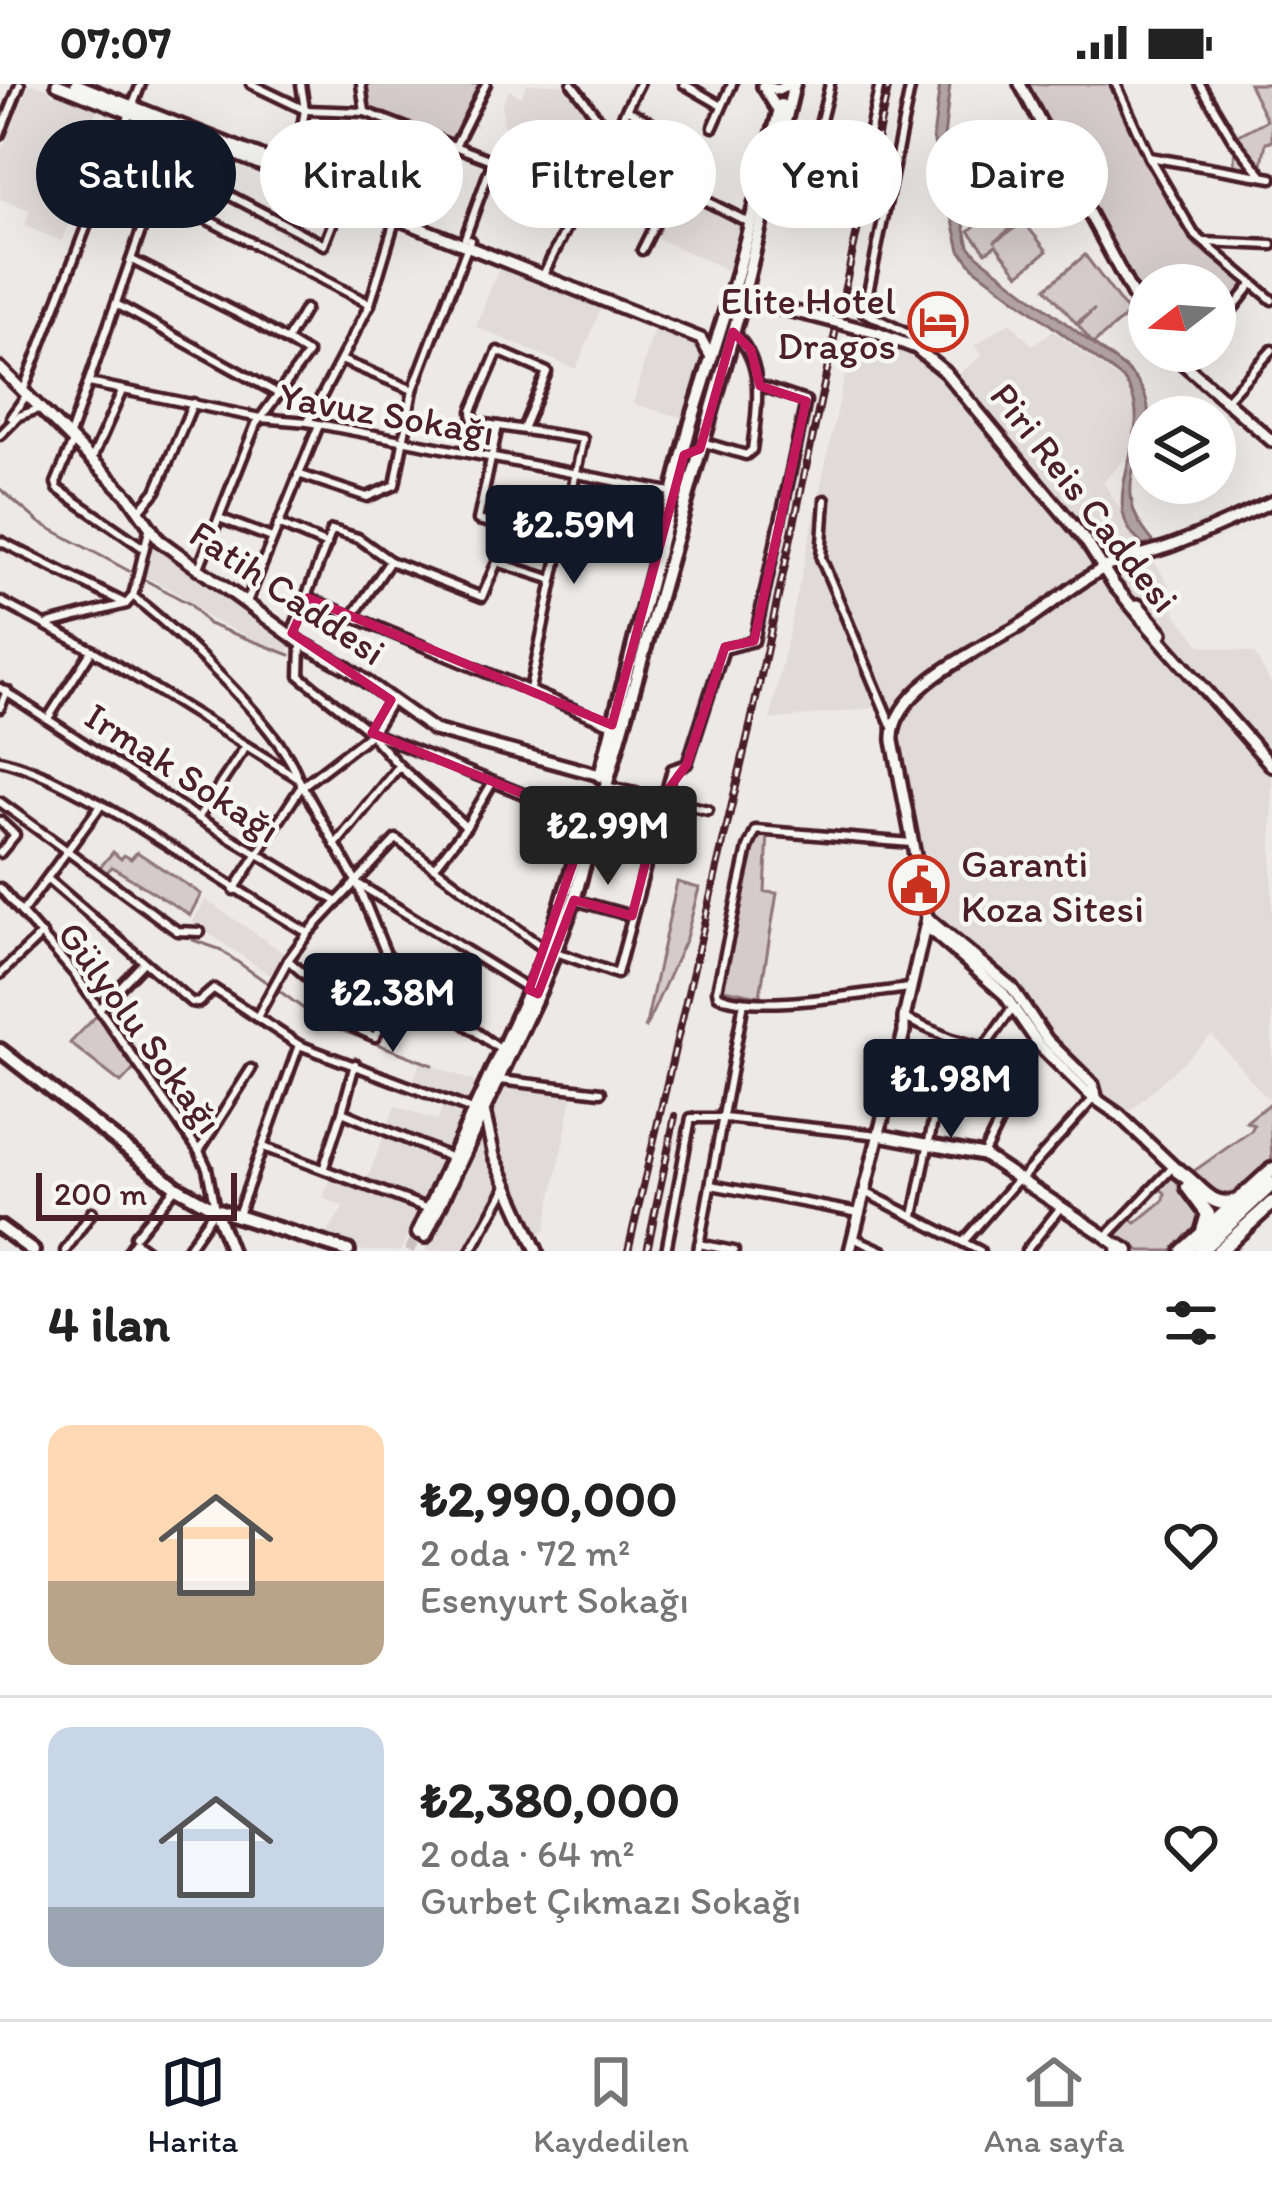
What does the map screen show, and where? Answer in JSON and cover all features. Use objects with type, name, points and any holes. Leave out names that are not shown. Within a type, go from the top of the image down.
[{"type":"highway","points":[[1176,1168],[1218,1204],[1238,1201]]},
{"type":"highway","points":[[1176,1168],[1205,1207],[1208,1218],[1203,1231]]},
{"type":"highway","points":[[1183,1251],[1272,1170]]},
{"type":"highway","points":[[1200,1251],[1272,1184]]},
{"type":"highway","points":[[1219,1251],[1272,1203]]},
{"type":"main road","points":[[56,84],[260,157]]},
{"type":"main road","points":[[76,84],[154,120]]},
{"type":"main road","points":[[1020,84],[1128,286]]},
{"type":"main road","points":[[762,85],[778,90],[789,85]]},
{"type":"main road","points":[[762,85],[779,112]]},
{"type":"main road","points":[[777,120],[789,85]]},
{"type":"main road","points":[[783,120],[789,85]]},
{"type":"main road","points":[[434,228],[704,335],[718,344],[724,361]]},
{"type":"main road","points":[[704,335],[716,332],[742,296],[750,228]]},
{"type":"main road","points":[[552,952],[696,464],[758,228]]},
{"type":"main road","points":[[544,272],[701,339],[712,354],[710,366]]},
{"type":"main road","name":"Piri Reis Caddesi","points":[[742,296],[917,343],[959,379],[1150,628],[1272,762]]},
{"type":"main road","points":[[421,1234],[574,900],[612,725],[691,423],[724,321]]},
{"type":"main road","name":"Piri Reis Caddesi","points":[[878,330],[916,348],[945,372],[1107,567]]},
{"type":"main road","name":"Fatih Caddesi","points":[[0,368],[140,511],[149,530],[301,643],[346,668],[436,731],[602,780]]},
{"type":"main road","points":[[1190,372],[1219,396]]},
{"type":"main road","points":[[1236,410],[1272,441]]},
{"type":"main road","points":[[691,423],[695,434],[703,436]]},
{"type":"main road","points":[[684,455],[694,453],[696,464]]},
{"type":"main road","points":[[850,1251],[927,922],[892,728],[912,698],[960,659],[1107,567],[1272,502]]},
{"type":"main road","points":[[927,922],[995,985],[1040,1046],[1176,1168]]},
{"type":"main road","points":[[927,922],[1012,988],[1047,1040],[1093,1085],[1096,1096]]},
{"type":"main road","points":[[478,1110],[505,1053]]},
{"type":"main road","points":[[2,1055],[176,1187],[215,1209],[343,1250]]},
{"type":"main road","points":[[478,1110],[537,1251]]},
{"type":"main road","points":[[879,1135],[982,1155],[1121,1250]]},
{"type":"main road","points":[[215,1209],[231,1251]]},
{"type":"main road","points":[[3,1234],[33,1251]]},
{"type":"street","points":[[0,134],[20,84]]},
{"type":"street","points":[[0,432],[24,394],[141,84]]},
{"type":"street","points":[[251,84],[305,110],[365,112],[385,120]]},
{"type":"street","points":[[302,84],[303,120]]},
{"type":"street","points":[[361,84],[365,112]]},
{"type":"street","points":[[463,131],[487,84]]},
{"type":"street","points":[[572,84],[599,120]]},
{"type":"street","points":[[684,84],[722,106]]},
{"type":"street","points":[[716,120],[732,84]]},
{"type":"street","points":[[821,120],[830,84]]},
{"type":"street","points":[[872,120],[880,84]]},
{"type":"street","points":[[911,84],[864,311],[917,343]]},
{"type":"street","points":[[1117,84],[1149,157],[1194,234],[1272,300]]},
{"type":"street","points":[[1200,84],[1232,137],[1268,178]]},
{"type":"street","points":[[621,120],[635,85]]},
{"type":"street","points":[[626,109],[646,120]]},
{"type":"street","points":[[1149,157],[1268,178]]},
{"type":"street","points":[[298,474],[367,497],[395,485],[413,390],[487,179]]},
{"type":"street","points":[[142,547],[58,489],[56,483],[143,228]]},
{"type":"street","points":[[223,228],[370,304]]},
{"type":"street","points":[[292,228],[324,245],[331,228]]},
{"type":"street","points":[[308,422],[370,304],[391,228]]},
{"type":"street","points":[[544,272],[566,228]]},
{"type":"street","points":[[642,250],[653,228]]},
{"type":"street","points":[[1204,242],[1272,245]]},
{"type":"street","points":[[132,260],[308,354],[260,418],[198,570]]},
{"type":"street","points":[[1236,304],[1253,283]]},
{"type":"street","points":[[118,304],[277,393]]},
{"type":"street","points":[[287,340],[305,309]]},
{"type":"street","points":[[703,436],[749,454],[758,385],[751,350],[733,332]]},
{"type":"street","points":[[1230,396],[1272,350]]},
{"type":"street","points":[[523,429],[547,372],[498,351],[472,412],[473,422],[583,440],[530,689]]},
{"type":"street","points":[[341,360],[413,390]]},
{"type":"street","name":"Yavuz Sokağı","points":[[89,382],[675,494]]},
{"type":"street","points":[[256,1018],[287,959],[396,839],[552,952],[617,974],[672,769],[686,764],[724,649],[754,641],[806,401],[758,385]]},
{"type":"street","points":[[92,460],[122,390]]},
{"type":"street","points":[[140,511],[156,491],[193,403]]},
{"type":"street","points":[[0,432],[19,416],[38,409]]},
{"type":"street","points":[[246,605],[319,425]]},
{"type":"street","points":[[292,634],[332,530],[358,538],[390,561],[482,597],[511,528],[478,520],[498,426]]},
{"type":"street","points":[[825,500],[821,558],[892,728]]},
{"type":"street","points":[[218,518],[272,538]]},
{"type":"street","points":[[278,524],[327,545]]},
{"type":"street","points":[[45,625],[126,604],[133,596],[149,530]]},
{"type":"street","points":[[0,542],[126,604]]},
{"type":"street","points":[[353,616],[390,561]]},
{"type":"street","points":[[497,562],[554,580]]},
{"type":"street","points":[[133,596],[228,686],[285,751],[356,883],[380,944],[407,979],[505,1053]]},
{"type":"street","points":[[308,598],[612,725]]},
{"type":"street","points":[[0,601],[92,650],[300,783]]},
{"type":"street","points":[[301,643],[300,676],[348,711],[466,827]]},
{"type":"street","points":[[49,717],[92,650]]},
{"type":"street","points":[[0,708],[4,689]]},
{"type":"street","name":"Irmak Sokağı","points":[[4,689],[198,818],[337,902]]},
{"type":"street","points":[[234,890],[300,783],[371,734],[392,701]]},
{"type":"street","points":[[371,734],[588,820]]},
{"type":"street","points":[[386,752],[393,741]]},
{"type":"street","points":[[198,818],[246,746]]},
{"type":"street","points":[[0,760],[34,770],[175,846],[234,890],[308,933]]},
{"type":"street","points":[[335,845],[399,766]]},
{"type":"street","points":[[602,780],[708,810]]},
{"type":"street","points":[[436,865],[492,784]]},
{"type":"street","points":[[0,802],[177,932],[200,932]]},
{"type":"street","points":[[22,912],[101,806]]},
{"type":"street","points":[[0,820],[15,835],[0,853]]},
{"type":"street","points":[[911,843],[756,830],[717,985],[722,998],[744,1002],[911,988]]},
{"type":"street","points":[[49,880],[195,1004],[214,989],[299,1045],[478,1110]]},
{"type":"street","points":[[356,883],[534,992]]},
{"type":"street","name":"Gülyolu Sokağı","points":[[0,888],[99,1009],[199,1151],[215,1209]]},
{"type":"street","points":[[574,900],[632,916]]},
{"type":"street","points":[[0,974],[42,934]]},
{"type":"street","points":[[287,959],[350,1015],[353,1027],[378,1035],[407,979]]},
{"type":"street","points":[[99,1009],[144,962]]},
{"type":"street","points":[[734,1251],[699,1248],[744,1002]]},
{"type":"street","points":[[982,1155],[1011,1098],[980,1070],[983,1048],[1013,1007]]},
{"type":"street","points":[[904,1018],[983,1048]]},
{"type":"street","points":[[914,1216],[952,1039]]},
{"type":"street","points":[[238,1215],[299,1045]]},
{"type":"street","points":[[946,1057],[982,1062]]},
{"type":"street","points":[[324,1167],[356,1063]]},
{"type":"street","points":[[199,1151],[251,1069]]},
{"type":"street","points":[[496,1080],[601,1092]]},
{"type":"street","points":[[963,1242],[1096,1096]]},
{"type":"street","points":[[342,1112],[447,1156]]},
{"type":"street","points":[[666,1251],[689,1119],[724,1118],[879,1135]]},
{"type":"street","points":[[263,1147],[424,1207]]},
{"type":"street","points":[[1106,1237],[1176,1168]]},
{"type":"street","points":[[711,1185],[860,1213]]},
{"type":"street","points":[[471,1251],[507,1186]]},
{"type":"street","points":[[135,1236],[176,1187]]},
{"type":"street","points":[[865,1192],[980,1251]]},
{"type":"street","points":[[1026,1251],[1062,1206]]},
{"type":"street","points":[[186,1251],[215,1209]]},
{"type":"street","points":[[65,1251],[92,1212]]},
{"type":"street","points":[[854,1238],[883,1251]]},
{"type":"street","points":[[129,1251],[135,1242],[146,1251]]},
{"type":"highlighted area","points":[[733,332],[751,350],[760,386],[806,401],[754,641],[725,647],[687,764],[662,798],[632,916],[574,900],[538,994],[529,990],[588,820],[372,733],[391,700],[292,633],[308,598],[612,725],[684,455],[700,449]]},
{"type":"shaded area","points":[[30,84],[48,88],[52,95],[59,92],[98,106],[93,120],[36,120],[36,228],[67,228],[62,241],[25,226],[30,210],[0,199],[0,153]]},
{"type":"shaded area","points":[[364,84],[481,84],[463,120],[396,120],[368,109]]},
{"type":"shaded area","points":[[527,84],[562,84],[589,120],[503,120],[502,105],[509,90],[521,97]]},
{"type":"shaded area","points":[[940,84],[950,84],[946,120],[935,120]]},
{"type":"shaded area","points":[[1026,84],[1109,84],[1144,161],[1194,244],[1221,264],[1128,264],[1128,274],[1103,228],[1108,228],[1108,120],[1045,120]]},
{"type":"shaded area","points":[[1249,84],[1272,84],[1272,141],[1266,142],[1261,169],[1234,166],[1235,137],[1267,120]]},
{"type":"shaded area","points":[[716,213],[745,229],[732,272],[650,235],[653,228],[716,228]]},
{"type":"shaded area","points":[[955,228],[965,228],[969,246],[978,256],[1127,370],[1144,396],[1132,396],[1123,379],[973,267],[960,250]]},
{"type":"shaded area","points":[[1011,228],[994,242],[1015,228],[1029,228],[1047,251],[1019,274],[996,245],[986,252],[969,231]]},
{"type":"shaded area","points":[[1085,255],[1128,315],[1093,344],[1078,325],[1095,309],[1076,323],[1046,288]]},
{"type":"shaded area","points":[[500,265],[603,304],[576,369],[476,327]]},
{"type":"shaded area","points":[[1236,275],[1247,283],[1236,297]]},
{"type":"shaded area","points":[[1010,322],[1032,345],[1053,331],[1129,387],[1128,456],[1103,482],[1169,585],[1176,614],[1200,645],[1254,653],[1272,686],[1272,1095],[1267,1098],[1212,1035],[1128,1113],[1046,1042],[1012,987],[929,917],[881,707],[770,720],[853,338],[904,349],[928,362],[943,378],[960,373],[983,355],[974,346]]},
{"type":"shaded area","points":[[655,324],[701,341],[706,349],[687,419],[633,404]]},
{"type":"shaded area","points":[[1128,466],[1128,504],[1155,544],[1147,548],[1130,530],[1123,489]]},
{"type":"shaded area","points":[[154,541],[286,636],[290,652],[209,618],[178,593],[140,574],[146,545]]},
{"type":"shaded area","points":[[757,833],[768,833],[765,892],[777,893],[760,996],[718,988]]},
{"type":"shaded area","points":[[113,852],[121,859],[124,855],[131,859],[137,852],[201,894],[190,915],[112,867],[104,875],[97,871]]},
{"type":"shaded area","points":[[677,882],[699,888],[686,938],[645,1029]]},
{"type":"shaded area","points":[[206,900],[285,954],[270,975],[192,922]]},
{"type":"shaded area","points":[[98,1014],[135,1068],[121,1083],[70,1043]]},
{"type":"shaded area","points":[[421,1061],[477,1083],[401,1251],[364,1251],[324,1239],[344,1207],[323,1198],[333,1173],[366,1183],[395,1106],[437,1121],[446,1099],[412,1085]]},
{"type":"shaded area","points":[[498,1085],[573,1093],[545,1231],[538,1234],[495,1136],[491,1107]]},
{"type":"shaded area","points":[[1270,1103],[1272,1165],[1224,1201],[1191,1173],[1251,1131],[1254,1125],[1246,1122]]},
{"type":"shaded area","points":[[481,1123],[503,1189],[470,1251],[425,1251]]},
{"type":"shaded area","points":[[1172,1176],[1201,1210],[1200,1226],[1178,1251],[1141,1251],[1115,1236],[1130,1218],[1136,1223],[1164,1200],[1165,1193],[1159,1188]]},
{"type":"waterway","points":[[0,489],[40,523],[129,571]]},
{"type":"waterway","points":[[145,580],[190,604],[208,624],[290,655]]},
{"type":"waterway","points":[[193,940],[219,949],[269,984]]},
{"type":"waterway","points":[[278,990],[323,1023],[432,1065]]},
{"type":"tunnel","points":[[409,1251],[418,1233]]},
{"type":"railway","points":[[628,1251],[751,722],[889,84]]},
{"type":"railway","points":[[647,1251],[675,1116]]},
{"type":"place","name":"Elite Hotel Dragos","points":[[938,322]]},
{"type":"place","name":"Garanti Koza Sitesi","points":[[919,885]]}]
